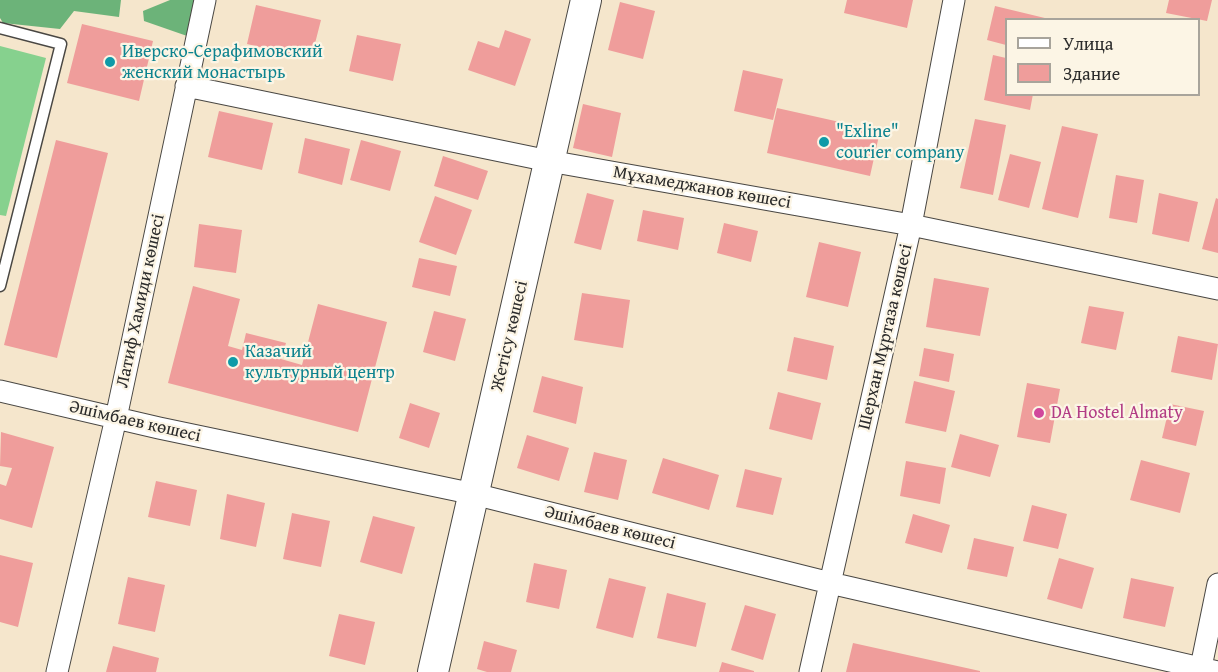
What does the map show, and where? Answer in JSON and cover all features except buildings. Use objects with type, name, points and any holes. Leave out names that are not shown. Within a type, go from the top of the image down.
[{"type":"main road","name":"Жетісу көшесі","points":[[432,672],[586,0]]},
{"type":"street","name":"Латиф Хамиди көшесі","points":[[57,672],[116,418],[205,0]]},
{"type":"street","name":"Шерхан Мұртаза көшесі","points":[[810,672],[911,225],[954,0]]},
{"type":"street","name":"Мұхамеджанов көшесі","points":[[186,86],[549,161],[911,225],[1218,289]]},
{"type":"street","name":"Әшімбаев көшесі","points":[[0,391],[474,494],[830,583],[1206,670]]},
{"type":"street","points":[[1206,670],[1218,584]]},
{"type":"lane","points":[[0,28],[61,44],[0,286]]},
{"type":"green space","points":[[0,0],[121,0],[119,17],[74,11],[60,29],[3,23],[0,18]]},
{"type":"green space","points":[[170,0],[198,0],[190,37],[144,21],[143,11]]},
{"type":"green space","points":[[0,46],[46,58],[6,216],[0,215]]},
{"type":"place","name":"Иверско-Серафимовский женский монастырь","points":[[110,62]]},
{"type":"place","name":"\"Exline\" courier company","points":[[824,142]]},
{"type":"place","name":"Казачий культурный центр","points":[[233,362]]},
{"type":"place","name":"DA Hostel Almaty","points":[[1039,413]]}]
